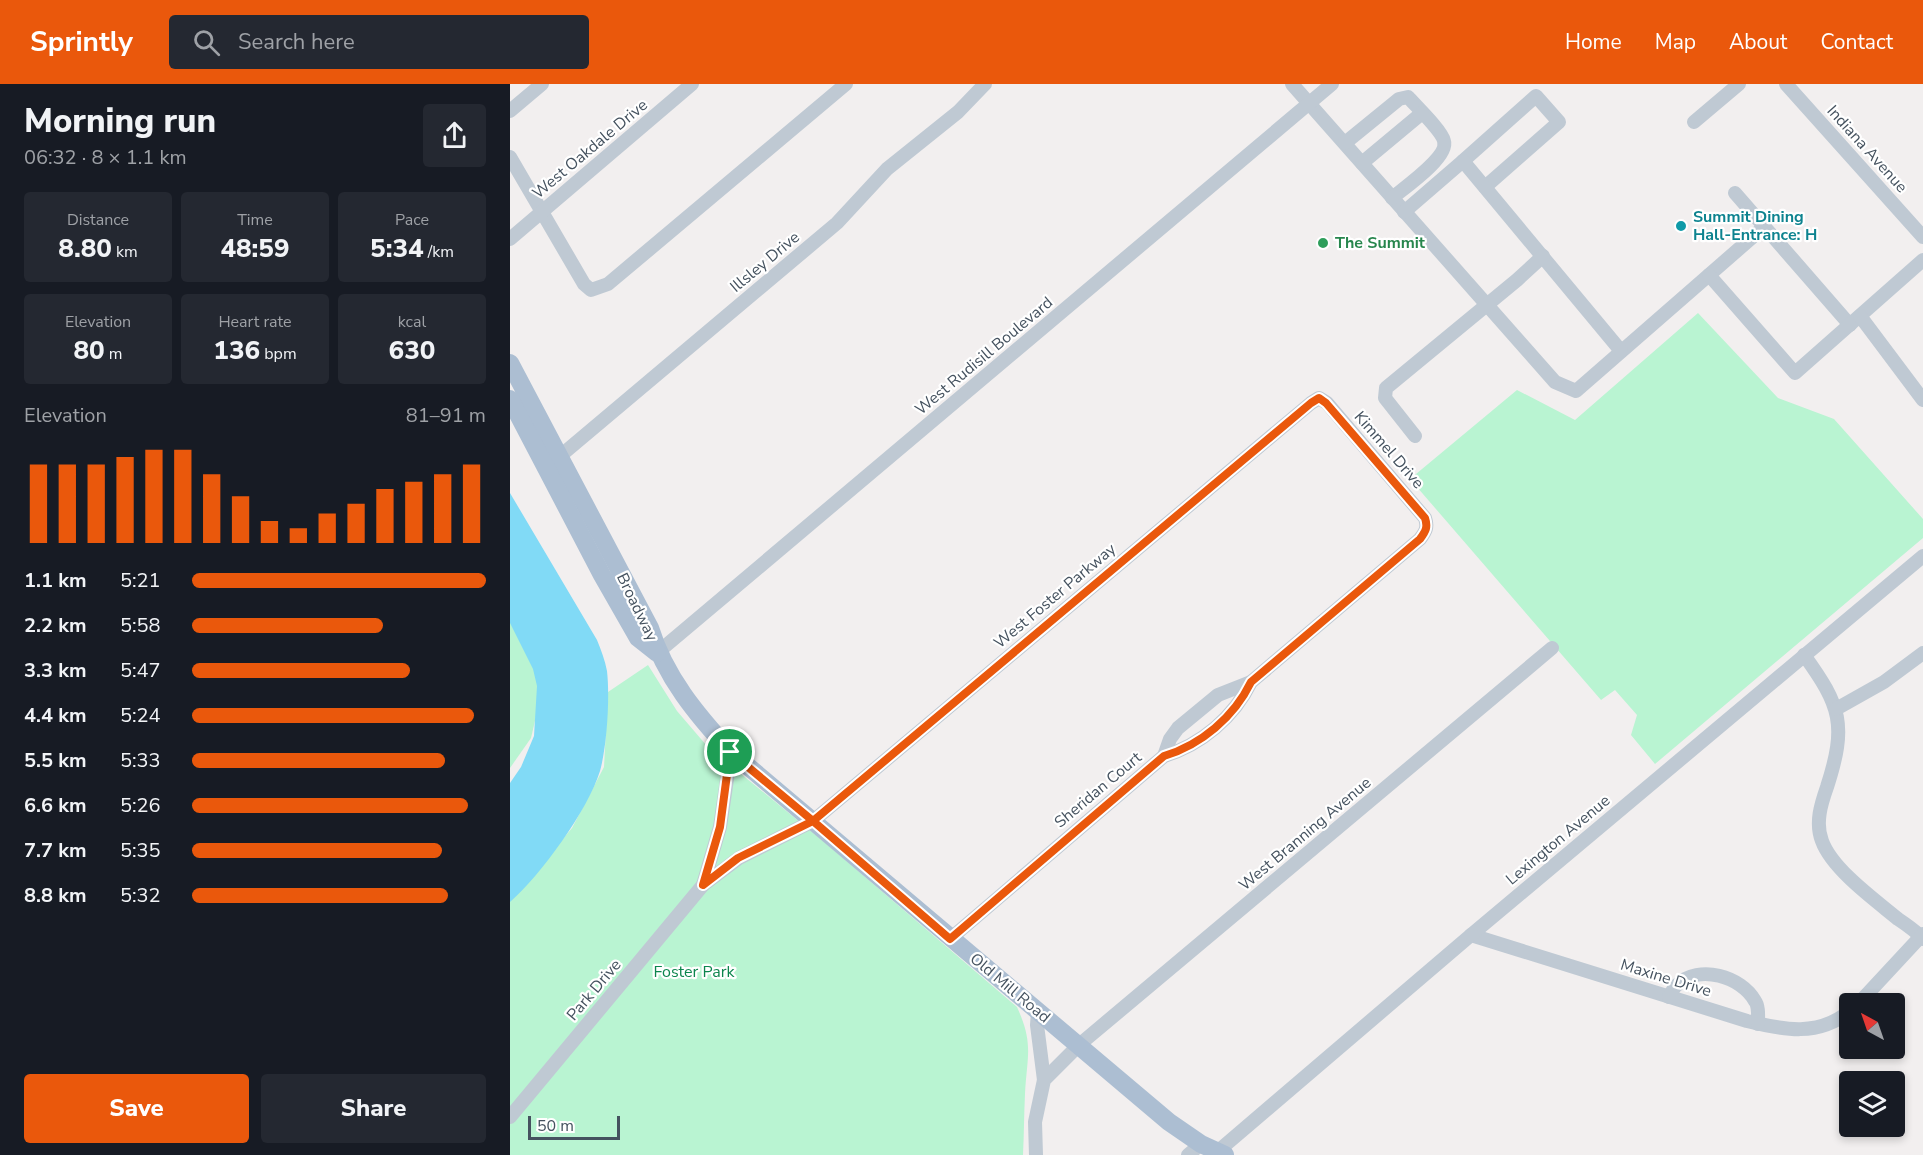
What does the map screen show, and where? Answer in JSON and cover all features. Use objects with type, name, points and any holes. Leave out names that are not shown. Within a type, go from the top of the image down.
[{"type":"main road","name":"Broadway","points":[[510,363],[650,628],[657,653]]},
{"type":"main road","name":"Broadway","points":[[510,399],[602,575],[638,638],[657,653]]},
{"type":"main road","name":"Old Mill Road","points":[[657,653],[694,711],[730,752],[1169,1122],[1194,1150],[1221,1154]]},
{"type":"street","points":[[510,111],[542,84]]},
{"type":"street","name":"West Oakdale Drive","points":[[510,239],[692,84]]},
{"type":"street","points":[[510,157],[584,284],[591,290],[599,289],[608,284],[846,84]]},
{"type":"street","name":"Illsley Drive","points":[[559,458],[837,223],[887,169],[958,112],[985,84]]},
{"type":"street","points":[[1292,84],[1555,382],[1576,391],[1764,227]]},
{"type":"street","name":"West Rudisill Boulevard","points":[[657,653],[1332,84]]},
{"type":"street","points":[[1694,122],[1739,84]]},
{"type":"street","name":"Indiana Avenue","points":[[1786,84],[1923,237]]},
{"type":"street","points":[[1404,212],[1536,96],[1558,122],[1485,187]]},
{"type":"street","points":[[1345,143],[1399,99],[1408,97],[1444,138],[1445,147],[1439,157],[1392,198]]},
{"type":"street","points":[[1362,163],[1422,113]]},
{"type":"street","points":[[1463,161],[1621,351]]},
{"type":"street","points":[[1735,193],[1764,227],[1860,316],[1923,400]]},
{"type":"street","points":[[1415,436],[1385,398],[1386,388],[1543,256]]},
{"type":"street","points":[[1709,275],[1796,373],[1923,260]]},
{"type":"street","name":"Kimmel Drive","points":[[1319,398],[1326,403],[1425,518],[1427,528]]},
{"type":"street","name":"West Foster Parkway","points":[[813,821],[1319,398]]},
{"type":"street","name":"Sheridan Court","points":[[950,939],[1164,756],[1194,744],[1232,712],[1242,700],[1251,682],[1420,539],[1427,528]]},
{"type":"street","name":"Lexington Avenue","points":[[1221,1154],[1471,935],[1923,556]]},
{"type":"street","name":"West Branning Avenue","points":[[1044,1080],[1079,1045],[1552,648]]},
{"type":"street","points":[[1836,709],[1884,682],[1923,653]]},
{"type":"street","points":[[1804,655],[1823,682],[1836,709],[1839,736],[1821,806],[1819,826],[1827,853],[1843,871],[1922,937],[1869,993]]},
{"type":"street","points":[[1164,756],[1170,739],[1186,722],[1218,695],[1251,682]]},
{"type":"street","name":"Park Drive","points":[[703,885],[720,827],[730,752]]},
{"type":"street","name":"Park Drive","points":[[510,1117],[703,885],[738,858],[813,821]]},
{"type":"street","name":"Maxine Drive","points":[[1471,935],[1780,1029],[1806,1030],[1829,1024],[1839,1018]]},
{"type":"street","points":[[1669,997],[1677,985],[1692,977],[1711,974],[1736,981],[1756,1001],[1758,1024]]},
{"type":"street","points":[[1036,1155],[1035,1122],[1044,1080],[1037,1026],[1038,1012]]},
{"type":"green space","points":[[1698,313],[1778,398],[1834,419],[1923,519],[1923,538],[1655,764],[1631,735],[1637,715],[1615,690],[1601,700],[1410,479],[1517,390],[1575,420]]},
{"type":"green space","points":[[510,619],[544,682],[531,738],[510,768]]},
{"type":"green space","name":"Foster Park","points":[[648,665],[677,711],[707,746],[823,841],[1017,1007],[1028,1041],[1023,1155],[510,1155],[510,896],[520,890],[572,828],[604,767],[608,692]]},
{"type":"water","points":[[510,493],[597,640],[606,667],[608,694],[604,748],[600,771],[594,787],[549,859],[510,902],[510,783],[521,767],[534,736],[537,686],[533,669],[510,623]]},
{"type":"place","name":"Summit Dining Hall-Entrance: H","points":[[1681,226]]},
{"type":"place","name":"The Summit","points":[[1323,243]]},
{"type":"route","points":[[730,752],[720,827],[703,885],[738,858],[813,821],[950,939],[1164,756],[1194,744],[1232,712],[1242,700],[1251,682],[1420,539],[1426,532],[1427,523],[1326,403],[1319,398],[813,821],[730,752]]}]
